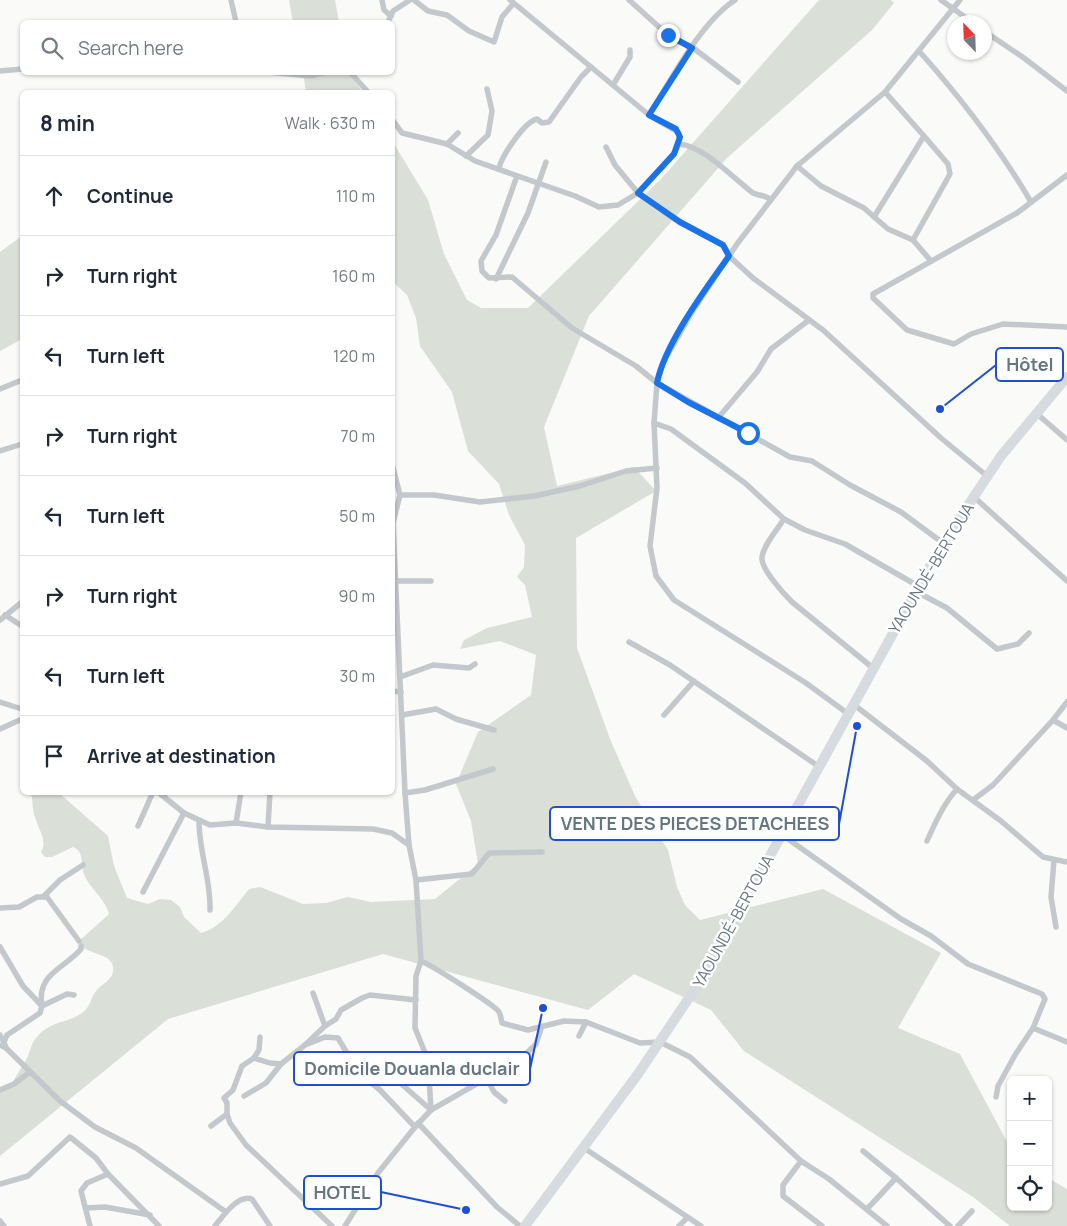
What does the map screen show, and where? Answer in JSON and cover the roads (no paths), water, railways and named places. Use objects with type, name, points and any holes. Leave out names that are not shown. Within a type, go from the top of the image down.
[{"type":"highway","name":"YAOUNDÉ-BERTOUA","points":[[524,1226],[584,1148],[660,1042],[703,977],[847,713],[943,543],[987,476],[1067,377]]},
{"type":"street","points":[[231,0],[236,20]]},
{"type":"street","points":[[382,0],[384,10],[391,16]]},
{"type":"street","points":[[389,20],[393,11],[412,0],[428,11],[447,15],[469,31],[494,42],[502,17],[512,2],[649,115],[676,129],[680,137],[674,154],[638,193],[618,205],[598,207],[466,156],[446,144],[402,134],[395,124]]},
{"type":"street","points":[[629,0],[668,35],[692,48],[738,82]]},
{"type":"street","points":[[649,115],[692,48],[722,10],[735,0]]},
{"type":"street","points":[[941,0],[962,15]]},
{"type":"street","points":[[847,713],[806,683],[674,600],[656,576],[650,546],[657,488],[654,422],[657,383],[663,363],[682,329],[729,256],[797,166],[885,92],[960,0]]},
{"type":"street","points":[[992,37],[1067,91]]},
{"type":"street","points":[[613,85],[630,57],[630,50]]},
{"type":"street","points":[[919,50],[946,81],[1011,169],[1030,202]]},
{"type":"street","points":[[499,168],[502,159],[525,126],[530,121],[537,119],[542,123],[549,122],[581,77],[591,67]]},
{"type":"street","points":[[0,71],[20,69]]},
{"type":"street","points":[[300,75],[315,75]]},
{"type":"street","points":[[353,75],[366,90]]},
{"type":"street","points":[[466,156],[472,148],[488,135],[492,111],[487,89]]},
{"type":"street","points":[[885,92],[948,164],[950,174],[913,240]]},
{"type":"street","points":[[446,144],[458,133]]},
{"type":"street","points":[[874,217],[924,136]]},
{"type":"street","points":[[679,144],[686,144],[709,158],[756,194],[771,200]]},
{"type":"street","points":[[606,147],[615,165],[638,193],[680,222],[723,245],[729,256],[753,278],[809,320],[941,438],[987,476]]},
{"type":"street","points":[[496,279],[528,213],[546,162]]},
{"type":"street","points":[[797,166],[821,186],[850,200],[888,229],[913,240],[931,261]]},
{"type":"street","points":[[1067,175],[1017,213],[873,294],[873,298],[907,330],[956,344],[971,334],[1003,324],[1067,327]]},
{"type":"street","points":[[517,176],[496,235],[481,261],[482,271],[489,278],[512,277],[572,328],[636,366],[657,383],[718,418],[764,440],[790,457],[812,461],[850,485],[901,512],[943,543]]},
{"type":"street","points":[[718,418],[757,372],[771,349],[809,320]]},
{"type":"street","points":[[0,389],[20,381]]},
{"type":"street","points":[[1036,413],[1067,440]]},
{"type":"street","points":[[654,422],[671,429],[745,483],[784,519],[805,530],[845,544],[947,608],[997,649],[1018,644],[1029,633]]},
{"type":"street","points":[[0,451],[20,445]]},
{"type":"street","points":[[400,495],[434,495],[480,502],[534,496],[580,486],[626,472],[657,468]]},
{"type":"street","points":[[395,476],[400,495],[395,512]]},
{"type":"street","points":[[974,497],[1042,561],[1067,581]]},
{"type":"street","points":[[784,519],[768,544],[762,557],[763,563],[783,594],[872,668]]},
{"type":"street","points":[[395,564],[397,581],[395,593]]},
{"type":"street","points":[[397,581],[431,581]]},
{"type":"street","points":[[20,604],[2,617],[20,625]]},
{"type":"street","points":[[395,612],[401,692],[405,794],[409,845],[416,880],[421,961],[416,976],[415,1028],[428,1060],[431,1110]]},
{"type":"street","points":[[629,642],[694,681],[818,766]]},
{"type":"street","points":[[400,677],[433,665],[469,668],[475,664]]},
{"type":"street","points":[[664,715],[694,681]]},
{"type":"street","points":[[395,691],[401,692]]},
{"type":"street","points":[[0,702],[20,708]]},
{"type":"street","points":[[973,800],[993,785],[1053,720],[1067,702]]},
{"type":"street","points":[[853,704],[927,761],[957,789],[1001,821],[1043,857],[1067,862]]},
{"type":"street","points":[[402,715],[436,709],[456,719],[494,730]]},
{"type":"street","points":[[1053,720],[1067,728]]},
{"type":"street","points":[[0,729],[20,721]]},
{"type":"street","points":[[405,794],[425,790],[493,769]]},
{"type":"street","points":[[927,842],[948,799],[957,789]]},
{"type":"street","points":[[138,826],[152,795]]},
{"type":"street","points":[[164,795],[184,813],[199,822],[210,825],[236,823],[268,827],[373,829],[392,833],[409,845]]},
{"type":"street","points":[[236,823],[241,795]]},
{"type":"street","points":[[268,827],[270,795]]},
{"type":"street","points":[[143,892],[184,813]]},
{"type":"street","points":[[199,822],[199,842],[210,896],[210,910]]},
{"type":"street","points":[[781,834],[901,919],[931,936],[968,964],[1042,994],[1045,1000],[1033,1028],[1015,1054],[998,1086],[996,1097]]},
{"type":"street","points":[[416,880],[472,874],[489,853],[542,852]]},
{"type":"street","points":[[1054,860],[1051,897],[1056,926]]},
{"type":"street","points":[[0,908],[19,907],[28,901],[44,896],[60,880],[82,865]]},
{"type":"street","points":[[4,1045],[7,1035],[40,1013],[42,1006],[41,990],[50,975],[60,965],[72,959],[81,949],[80,943],[52,902],[44,896]]},
{"type":"street","points":[[0,947],[24,986],[42,1006]]},
{"type":"street","points":[[421,961],[438,968],[451,980],[488,1002],[499,1011],[502,1024],[528,1030],[564,1021],[586,1022],[640,1043],[660,1042],[690,1057],[801,1161],[829,1179],[887,1226]]},
{"type":"street","points":[[313,993],[325,1026]]},
{"type":"street","points":[[42,1006],[67,994],[74,995]]},
{"type":"street","points":[[244,1096],[266,1083],[281,1064],[325,1026],[336,1019],[341,1010],[370,996],[416,1000]]},
{"type":"street","points":[[579,1036],[586,1022]]},
{"type":"street","points":[[345,1226],[378,1173],[431,1110],[522,1058],[531,1050],[541,1028]]},
{"type":"street","points":[[1033,1028],[1067,1042]]},
{"type":"street","points":[[0,1035],[4,1045],[60,1102],[95,1127],[136,1148],[226,1212]]},
{"type":"street","points":[[305,1045],[331,1036],[338,1038],[359,1073],[417,1125],[497,1207],[520,1226]]},
{"type":"street","points":[[260,1037],[259,1050],[254,1058],[242,1066],[233,1090],[224,1098],[227,1103],[227,1114],[230,1123],[246,1145],[332,1226]]},
{"type":"street","points":[[254,1058],[281,1064]]},
{"type":"street","points":[[382,1067],[431,1110]]},
{"type":"street","points":[[0,1090],[14,1084],[30,1072]]},
{"type":"street","points":[[486,1077],[494,1092],[506,1101]]},
{"type":"street","points":[[211,1126],[227,1114]]},
{"type":"street","points":[[0,1184],[28,1176],[70,1137],[96,1158],[108,1174],[159,1226]]},
{"type":"street","points":[[584,1148],[701,1226]]},
{"type":"street","points":[[863,1151],[950,1226]]},
{"type":"street","points":[[801,1161],[783,1185],[782,1196],[822,1226]]},
{"type":"street","points":[[90,1226],[81,1191],[83,1186],[108,1174]]},
{"type":"street","points":[[866,1209],[896,1178]]},
{"type":"street","points":[[214,1226],[226,1212],[242,1198],[247,1197],[252,1199],[270,1226]]},
{"type":"street","points":[[86,1208],[105,1208],[150,1215]]},
{"type":"street","points":[[958,1226],[972,1211]]},
{"type":"street","points":[[679,1226],[687,1218]]},
{"type":"street","points":[[0,1221],[4,1226]]},
{"type":"place","name":"Hôtel","points":[[940,409]]},
{"type":"place","name":"VENTE DES PIECES DETACHEES","points":[[857,726]]},
{"type":"place","name":"Domicile Douanla duclair","points":[[543,1008]]},
{"type":"place","name":"HOTEL","points":[[466,1210]]}]
